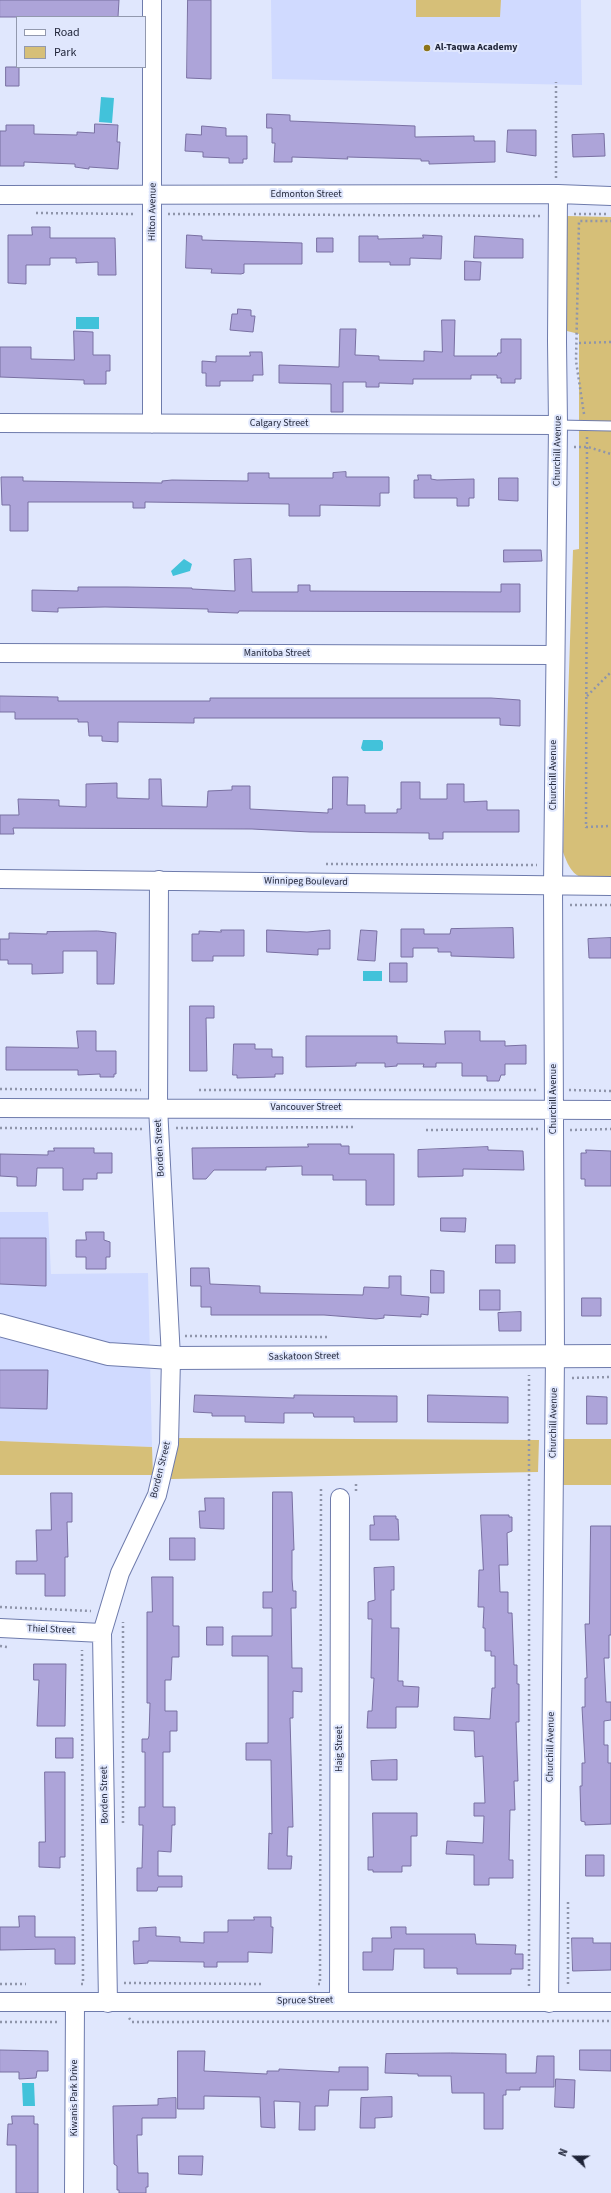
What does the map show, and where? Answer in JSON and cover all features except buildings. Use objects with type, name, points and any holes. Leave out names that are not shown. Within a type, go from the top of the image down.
[{"type":"street","name":"Hilton Avenue","points":[[152,0],[152,424]]},
{"type":"street","name":"Edmonton Street","points":[[0,195],[152,196],[557,186],[611,196]]},
{"type":"street","name":"Churchill Avenue","points":[[549,2003],[555,1355],[553,885],[554,655],[558,425],[556,340],[557,186]]},
{"type":"street","name":"Calgary Street","points":[[0,423],[558,425]]},
{"type":"street","name":"Manitoba Street","points":[[0,653],[554,655]]},
{"type":"street","name":"Winnipeg Boulevard","points":[[0,879],[611,886]]},
{"type":"street","name":"Borden Street","points":[[113,2003],[102,1633],[120,1573],[157,1495],[169,1444],[170,1358],[158,1107],[159,880]]},
{"type":"street","name":"Vancouver Street","points":[[0,1108],[158,1107],[611,1110]]},
{"type":"street","name":"Saskatoon Street","points":[[0,1325],[108,1354],[170,1358],[555,1355],[611,1356]]},
{"type":"street","name":"Haig Street","points":[[339,2001],[348,1499]]},
{"type":"street","name":"Thiel Street","points":[[0,1628],[102,1633]]},
{"type":"street","name":"Spruce Street","points":[[0,2002],[611,2002]]},
{"type":"street","name":"Kiwanis Park Drive","points":[[74,2193],[75,2003]]},
{"type":"lane","points":[[558,425],[611,426]]},
{"type":"path","points":[[556,82],[557,186]]},
{"type":"path","points":[[30,213],[558,216],[611,214]]},
{"type":"path","points":[[611,221],[579,221],[576,361],[588,447],[586,827],[611,826]]},
{"type":"path","points":[[579,343],[611,342]]},
{"type":"path","points":[[588,447],[611,454]]},
{"type":"path","points":[[587,696],[611,672]]},
{"type":"path","points":[[563,905],[611,906]]},
{"type":"path","points":[[0,1089],[147,1090]]},
{"type":"path","points":[[196,1090],[545,1090]]},
{"type":"path","points":[[565,1090],[611,1091]]},
{"type":"path","points":[[171,1128],[357,1127]]},
{"type":"path","points":[[0,1128],[145,1129]]},
{"type":"path","points":[[426,1130],[545,1129]]},
{"type":"path","points":[[566,1130],[611,1130]]},
{"type":"path","points":[[348,1499],[356,1484]]},
{"type":"path","points":[[0,1607],[99,1611]]},
{"type":"path","points":[[0,1646],[15,1647]]},
{"type":"path","points":[[76,1649],[84,1650],[83,1984],[76,1984]]},
{"type":"path","points":[[0,1984],[30,1984]]},
{"type":"path","points":[[113,2003],[132,2022],[611,2021]]},
{"type":"path","points":[[0,2022],[61,2022],[61,2029]]},
{"type":"shaded area","name":"Al-Taqwa Academy","points":[[271,0],[581,0],[582,85],[272,79]]},
{"type":"shaded area","points":[[0,1212],[48,1212],[51,1274],[148,1273],[152,1447],[0,1441]]},
{"type":"green space","points":[[416,0],[501,0],[500,17],[416,17]]},
{"type":"green space","points":[[567,216],[611,217],[611,878],[580,877],[571,869],[563,852],[573,550],[579,549],[579,334],[567,331]]},
{"type":"green space","points":[[177,1438],[539,1440],[538,1472],[171,1479]]},
{"type":"green space","points":[[559,1439],[611,1439],[611,1485],[559,1485]]},
{"type":"green space","points":[[0,1441],[152,1447],[153,1475],[0,1475]]},
{"type":"water","points":[[101,97],[114,98],[112,123],[99,122]]},
{"type":"water","points":[[76,317],[99,317],[99,329],[76,329]]},
{"type":"water","points":[[184,559],[192,564],[190,571],[173,576],[171,571]]},
{"type":"water","points":[[363,740],[381,740],[383,742],[383,749],[381,751],[363,751],[361,748]]},
{"type":"water","points":[[363,971],[382,971],[382,981],[363,981]]},
{"type":"water","points":[[22,2083],[34,2083],[35,2106],[23,2106]]},
{"type":"place","name":"Al-Taqwa Academy","points":[[427,48]]}]
